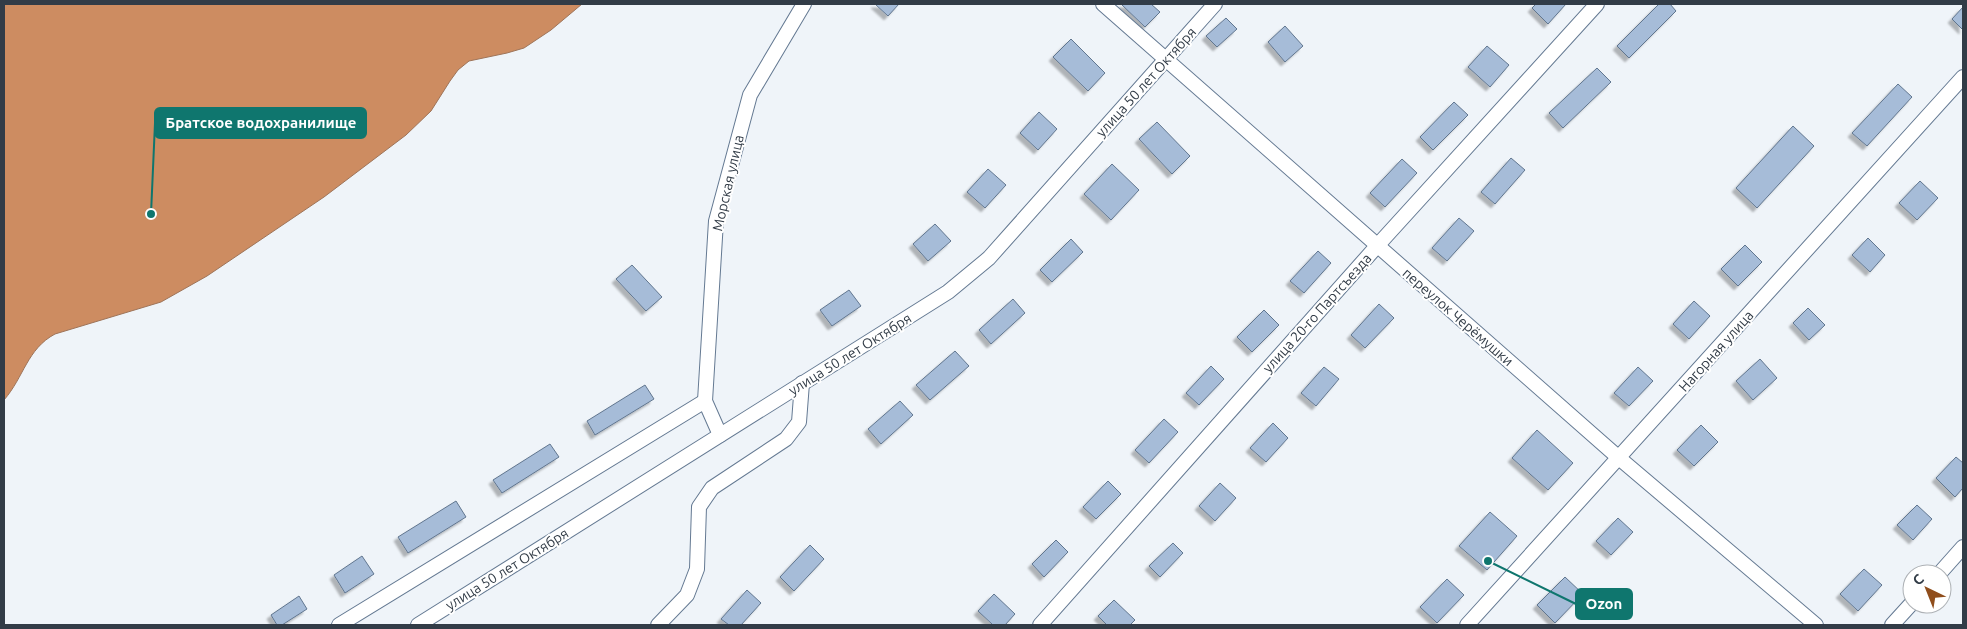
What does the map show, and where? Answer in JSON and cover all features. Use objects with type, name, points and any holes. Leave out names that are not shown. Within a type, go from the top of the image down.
[{"type":"street","name":"Морская улица","points":[[720,435],[705,401],[716,221],[750,95],[804,4]]},
{"type":"street","name":"переулок Черёмушки","points":[[1103,4],[1619,458],[1816,625]]},
{"type":"street","name":"улица 50 лет Октября","points":[[418,625],[948,292],[989,258],[1215,4]]},
{"type":"street","name":"улица 20-го Партсъезда","points":[[1040,625],[1377,246],[1597,4]]},
{"type":"street","name":"Нагорная улица","points":[[1467,625],[1963,77]]},
{"type":"street","points":[[658,625],[687,595],[697,569],[699,506],[712,488],[786,439],[799,422],[802,383]]},
{"type":"street","points":[[339,625],[705,401]]},
{"type":"street","points":[[1948,564],[1963,547]]},
{"type":"street","points":[[1892,625],[1902,614]]},
{"type":"shaded area","points":[[4,4],[582,4],[551,30],[524,48],[469,61],[458,70],[431,111],[406,135],[324,197],[207,276],[161,302],[55,334],[46,340],[32,355],[4,400]]},
{"type":"building","points":[[875,4],[899,4],[888,16]]},
{"type":"building","points":[[1121,4],[1151,4],[1160,12],[1145,27]]},
{"type":"building","points":[[1536,4],[1566,4],[1548,24],[1532,8]]},
{"type":"building","points":[[1659,4],[1670,4],[1676,11],[1629,58],[1617,46]]},
{"type":"building","points":[[1963,7],[1963,30],[1952,19]]},
{"type":"building","points":[[1226,18],[1237,29],[1217,47],[1206,36]]},
{"type":"building","points":[[1285,26],[1303,46],[1285,62],[1268,42]]},
{"type":"building","points":[[1071,39],[1105,73],[1088,91],[1053,57]]},
{"type":"building","points":[[1487,46],[1509,65],[1490,87],[1468,67]]},
{"type":"building","points":[[1597,68],[1611,82],[1563,128],[1549,113]]},
{"type":"building","points":[[1898,84],[1912,97],[1867,146],[1852,133]]},
{"type":"building","points":[[1454,102],[1468,115],[1433,150],[1420,137]]},
{"type":"building","points":[[1039,112],[1057,129],[1038,150],[1020,133]]},
{"type":"building","points":[[1157,122],[1190,156],[1172,174],[1139,139]]},
{"type":"building","points":[[1793,126],[1814,146],[1757,208],[1736,188]]},
{"type":"building","points":[[1511,158],[1525,170],[1495,204],[1481,192]]},
{"type":"building","points":[[1402,159],[1417,173],[1385,207],[1370,193]]},
{"type":"building","points":[[1112,164],[1139,190],[1111,220],[1084,194]]},
{"type":"building","points":[[988,169],[1006,185],[985,208],[967,192]]},
{"type":"building","points":[[1920,181],[1938,198],[1917,220],[1899,203]]},
{"type":"building","points":[[1459,218],[1474,231],[1447,261],[1432,248]]},
{"type":"building","points":[[935,224],[951,241],[928,261],[913,244]]},
{"type":"building","points":[[1868,238],[1885,255],[1870,272],[1852,255]]},
{"type":"building","points":[[1071,239],[1083,252],[1052,282],[1040,270]]},
{"type":"building","points":[[1745,245],[1762,262],[1738,286],[1721,269]]},
{"type":"building","points":[[1318,251],[1331,263],[1304,293],[1290,281]]},
{"type":"building","points":[[632,265],[662,297],[646,311],[616,279]]},
{"type":"building","points":[[849,290],[861,306],[832,326],[820,310]]},
{"type":"building","points":[[1013,299],[1025,313],[991,344],[979,330]]},
{"type":"building","points":[[1694,301],[1710,316],[1689,339],[1673,324]]},
{"type":"building","points":[[1379,304],[1394,318],[1365,348],[1351,335]]},
{"type":"building","points":[[1808,308],[1825,325],[1809,340],[1793,323]]},
{"type":"building","points":[[1264,310],[1279,325],[1252,352],[1237,337]]},
{"type":"building","points":[[955,351],[969,366],[930,400],[916,385]]},
{"type":"building","points":[[1760,359],[1777,378],[1753,400],[1736,381]]},
{"type":"building","points":[[1211,366],[1224,379],[1199,405],[1186,393]]},
{"type":"building","points":[[1324,367],[1339,379],[1316,406],[1301,393]]},
{"type":"building","points":[[1638,367],[1653,381],[1629,406],[1614,393]]},
{"type":"building","points":[[645,385],[654,399],[595,435],[587,421]]},
{"type":"building","points":[[900,401],[913,415],[881,444],[868,429]]},
{"type":"building","points":[[1164,419],[1178,432],[1149,463],[1135,450]]},
{"type":"building","points":[[1273,423],[1288,438],[1266,462],[1250,448]]},
{"type":"building","points":[[1701,425],[1718,442],[1694,466],[1677,450]]},
{"type":"building","points":[[1537,430],[1573,463],[1548,490],[1512,458]]},
{"type":"building","points":[[550,444],[559,457],[502,493],[493,480]]},
{"type":"building","points":[[1956,457],[1963,463],[1963,488],[1955,497],[1936,478]]},
{"type":"building","points":[[1108,481],[1121,494],[1096,519],[1083,507]]},
{"type":"building","points":[[1220,483],[1236,498],[1215,521],[1199,506]]},
{"type":"building","points":[[456,501],[466,517],[408,553],[398,537]]},
{"type":"building","points":[[1917,505],[1932,519],[1913,540],[1897,525]]},
{"type":"building","points":[[1490,512],[1517,536],[1487,570],[1459,546]]},
{"type":"building","points":[[1618,518],[1633,532],[1611,555],[1596,541]]},
{"type":"building","points":[[1056,540],[1068,552],[1044,577],[1032,564]]},
{"type":"building","points":[[1173,543],[1183,553],[1160,577],[1149,566]]},
{"type":"building","points":[[810,545],[824,559],[794,591],[780,577]]},
{"type":"building","points":[[362,556],[374,574],[345,593],[334,575]]},
{"type":"building","points":[[1864,569],[1882,585],[1858,611],[1840,594]]},
{"type":"building","points":[[1565,577],[1583,594],[1555,623],[1537,605]]},
{"type":"building","points":[[1447,579],[1464,595],[1437,623],[1420,607]]},
{"type":"building","points":[[747,590],[761,603],[741,625],[729,625],[721,619]]},
{"type":"building","points":[[994,594],[1015,614],[1005,625],[993,625],[978,611]]},
{"type":"building","points":[[299,596],[307,609],[282,625],[277,625],[271,615]]},
{"type":"building","points":[[1114,600],[1135,620],[1130,625],[1107,625],[1098,616]]},
{"type":"place","name":"Братское водохранилище","points":[[151,214]]},
{"type":"place","name":"Ozon","points":[[1488,561]]}]
